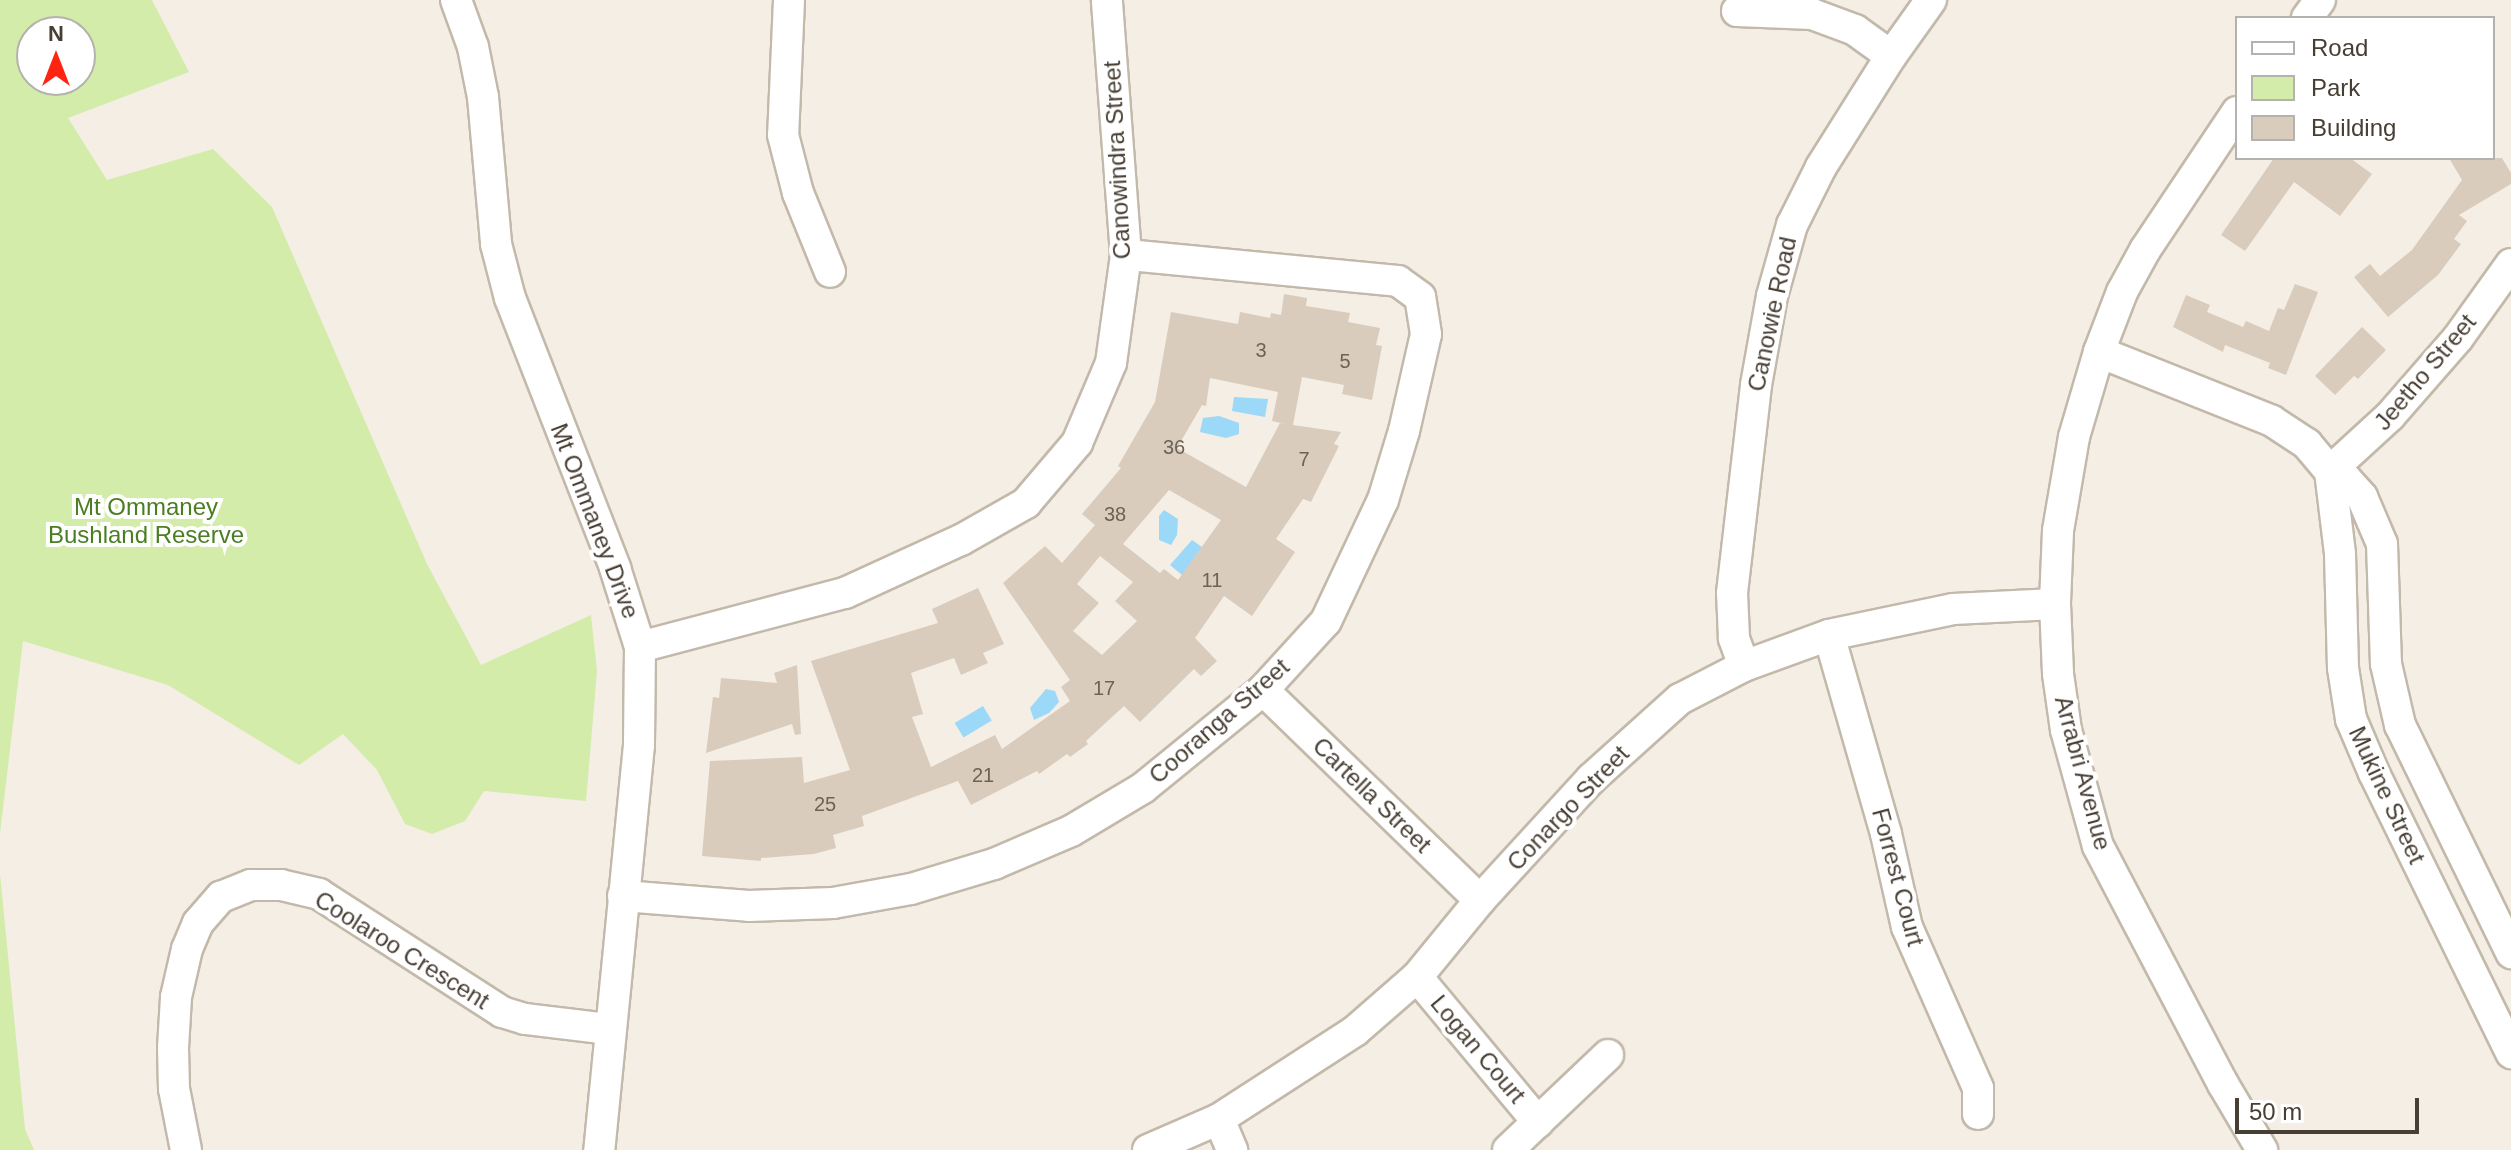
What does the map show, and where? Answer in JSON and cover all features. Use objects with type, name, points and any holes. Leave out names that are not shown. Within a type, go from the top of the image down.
[{"type":"street","name":"Mt Ommaney Drive","points":[[456,0],[473,47],[483,97],[496,244],[510,298],[620,580],[640,647],[639,745],[599,1150]]},
{"type":"street","points":[[789,0],[783,135],[798,193],[830,272]]},
{"type":"street","name":"Canowindra Street","points":[[640,647],[845,593],[961,540],[1026,503],[1077,443],[1111,363],[1126,255],[1107,0]]},
{"type":"street","name":"Canowie Road","points":[[1744,666],[1734,638],[1732,593],[1756,385],[1772,296],[1792,225],[1821,167],[1891,56],[1931,0]]},
{"type":"street","points":[[1737,11],[1812,14],[1855,30],[1891,56]]},
{"type":"street","name":"Arrabri Avenue","points":[[2235,115],[2145,250],[2122,292],[2099,352],[2074,437],[2058,531],[2055,604],[2058,674],[2066,730],[2098,846],[2223,1084],[2262,1150]]},
{"type":"street","name":"Cooranga Street","points":[[623,896],[749,906],[833,903],[911,889],[994,864],[1071,831],[1143,788],[1263,690],[1326,621],[1383,500],[1404,431],[1426,334],[1420,297],[1398,281],[1126,255]]},
{"type":"street","name":"Jeetho Street","points":[[2330,471],[2390,416],[2458,338],[2511,264]]},
{"type":"street","name":"Mukine Street","points":[[2099,352],[2272,421],[2307,444],[2330,471],[2346,479],[2362,497],[2382,544],[2386,664],[2400,725],[2511,953]]},
{"type":"street","name":"Mukine Street","points":[[2330,471],[2340,554],[2344,683],[2356,735],[2511,1053]]},
{"type":"street","name":"Conargo Street","points":[[1148,1150],[1219,1119],[1355,1031],[1417,977],[1480,900],[1591,779],[1680,699],[1744,666],[1829,635],[1953,609],[2055,604]]},
{"type":"street","name":"Forrest Court","points":[[1829,635],[1886,834],[1907,927],[1978,1088],[1978,1114]]},
{"type":"street","name":"Cartella Street","points":[[1263,690],[1480,900]]},
{"type":"street","name":"Coolaroo Crescent","points":[[186,1150],[174,1089],[173,1048],[176,997],[187,949],[198,923],[221,897],[251,885],[281,885],[319,894],[502,1012],[525,1019],[609,1029]]},
{"type":"street","name":"Logan Court","points":[[1417,977],[1538,1122]]},
{"type":"street","name":"Logan Court","points":[[1508,1150],[1608,1055]]},
{"type":"street","points":[[1219,1119],[1232,1150]]},
{"type":"green space","name":"Mt Ommaney Bushland Reserve","points":[[0,0],[152,0],[189,72],[68,118],[107,180],[213,149],[272,207],[427,564],[481,665],[591,615],[597,671],[586,801],[484,791],[465,821],[432,834],[405,824],[377,770],[343,734],[299,765],[168,685],[23,641],[0,833]]},
{"type":"green space","points":[[0,874],[25,1129],[34,1150],[0,1150]]},
{"type":"water","points":[[1234,397],[1268,399],[1265,417],[1232,411]]},
{"type":"water","points":[[1219,416],[1239,423],[1239,434],[1226,438],[1200,432],[1203,418]]},
{"type":"water","points":[[1164,510],[1178,519],[1177,535],[1171,545],[1159,540],[1159,516]]},
{"type":"water","points":[[1192,540],[1202,547],[1182,575],[1170,565]]},
{"type":"water","points":[[1046,689],[1055,691],[1059,702],[1049,713],[1034,720],[1030,708]]},
{"type":"water","points":[[983,706],[992,721],[963,738],[955,723]]},
{"type":"building","points":[[2502,158],[2511,173],[2511,184],[2459,215],[2467,221],[2454,239],[2461,244],[2438,275],[2388,317],[2354,277],[2370,264],[2380,276],[2412,250],[2462,180],[2450,160]]},
{"type":"building","points":[[2273,160],[2353,160],[2372,174],[2340,216],[2294,182],[2245,251],[2221,235]]},
{"type":"building","points":[[2295,284],[2318,292],[2286,375],[2268,368],[2270,363],[2225,345],[2223,352],[2173,327],[2186,295],[2210,305],[2207,312],[2243,327],[2246,321],[2269,331],[2278,308],[2284,310]]},
{"type":"building","points":[[1284,294],[1307,298],[1306,306],[1350,313],[1348,322],[1380,328],[1376,345],[1382,346],[1372,400],[1342,394],[1344,385],[1302,377],[1293,425],[1341,432],[1334,444],[1339,446],[1311,502],[1303,499],[1276,539],[1295,552],[1252,616],[1224,596],[1195,638],[1217,661],[1201,676],[1194,669],[1140,722],[1124,706],[1086,741],[1088,744],[1070,757],[1067,754],[1039,774],[1037,771],[971,805],[958,781],[862,816],[864,826],[833,835],[836,848],[814,854],[761,858],[761,861],[702,856],[710,761],[802,757],[804,783],[850,770],[811,661],[938,623],[932,609],[978,588],[1004,644],[983,653],[988,663],[961,675],[954,658],[911,673],[923,714],[912,717],[931,767],[995,735],[1002,749],[1070,701],[1061,687],[1070,680],[1003,583],[1045,546],[1062,563],[1095,525],[1082,514],[1121,468],[1118,466],[1155,402],[1171,312],[1238,324],[1240,312],[1270,318],[1271,313],[1281,315]],"holes":[[[1210,378],[1278,392],[1272,421],[1290,425],[1280,423],[1246,487],[1177,448],[1202,405],[1206,406]],[[1169,490],[1221,520],[1178,580],[1164,569],[1160,573],[1123,544]],[[1100,556],[1133,582],[1115,601],[1137,621],[1102,655],[1073,631],[1099,603],[1077,584]]]},
{"type":"building","points":[[2362,327],[2386,350],[2358,379],[2354,376],[2335,395],[2315,376]]},
{"type":"building","points":[[797,665],[801,734],[795,735],[792,724],[706,753],[713,697],[719,698],[721,678],[777,683],[774,673]]}]
